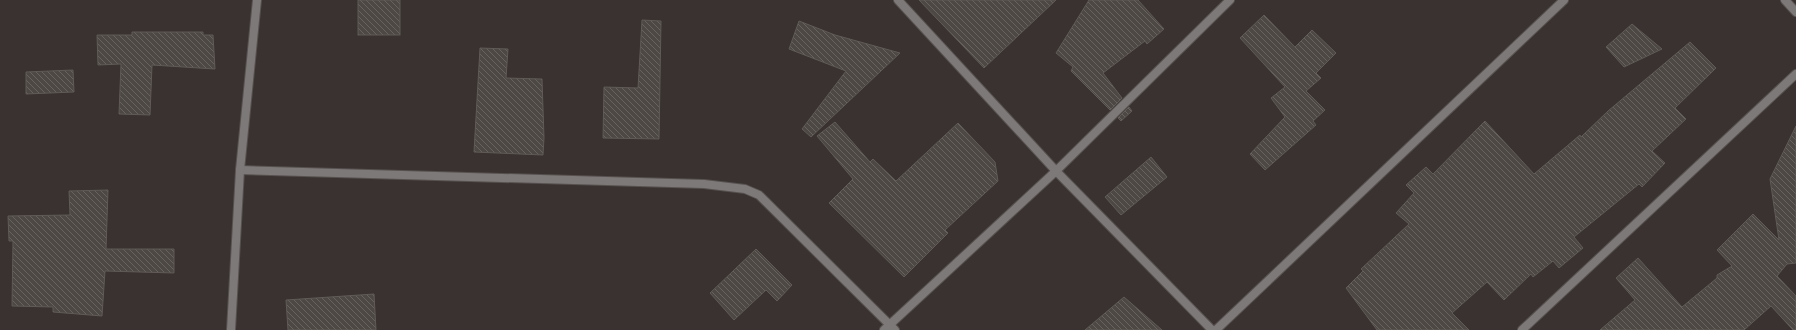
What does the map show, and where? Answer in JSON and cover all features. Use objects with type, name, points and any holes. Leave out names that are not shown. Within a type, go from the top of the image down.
[{"type":"street","points":[[230,330],[240,170],[257,0]]},
{"type":"street","points":[[898,0],[1056,170],[1212,330]]},
{"type":"street","points":[[240,170],[696,184],[744,189],[759,195],[889,328],[1056,170],[1230,0]]},
{"type":"street","points":[[1216,330],[1564,0]]},
{"type":"street","points":[[1785,0],[1796,12]]},
{"type":"street","points":[[1522,330],[1796,74]]},
{"type":"building","points":[[358,0],[400,0],[400,35],[358,35]]},
{"type":"building","points":[[919,0],[1056,0],[984,68]]},
{"type":"building","points":[[1089,0],[1138,0],[1164,29],[1147,44],[1145,41],[1103,73],[1122,98],[1110,110],[1071,71],[1073,67],[1056,53]]},
{"type":"building","points":[[1264,15],[1295,47],[1312,30],[1336,53],[1316,73],[1321,78],[1306,91],[1325,110],[1313,121],[1316,125],[1265,170],[1250,154],[1285,117],[1271,98],[1285,87],[1240,38]]},
{"type":"building","points":[[642,20],[661,21],[659,139],[603,138],[604,87],[638,88]]},
{"type":"building","points":[[799,21],[835,35],[900,53],[811,137],[802,129],[846,71],[789,49]]},
{"type":"building","points":[[1632,24],[1662,49],[1624,67],[1606,47]]},
{"type":"building","points":[[132,32],[203,32],[203,35],[213,35],[215,69],[152,65],[150,115],[119,114],[121,64],[98,65],[97,35],[132,35]]},
{"type":"building","points":[[1690,42],[1716,68],[1675,108],[1686,119],[1652,151],[1665,163],[1642,187],[1639,184],[1574,237],[1583,248],[1559,268],[1553,261],[1533,277],[1531,274],[1504,300],[1487,282],[1452,313],[1469,330],[1377,330],[1346,288],[1363,271],[1361,269],[1409,224],[1396,213],[1414,193],[1406,185],[1426,167],[1433,174],[1485,121],[1534,174],[1580,135],[1581,137],[1608,111]]},
{"type":"building","points":[[480,48],[508,49],[506,78],[542,79],[544,138],[543,155],[474,152]]},
{"type":"building","points":[[73,70],[74,92],[26,94],[26,72]]},
{"type":"building","points":[[1129,107],[1132,111],[1121,121],[1118,118]]},
{"type":"building","points":[[835,122],[870,162],[873,159],[896,181],[958,123],[995,162],[998,181],[945,230],[948,233],[904,277],[829,203],[853,179],[817,136]]},
{"type":"building","points":[[1796,126],[1796,263],[1787,264],[1777,276],[1796,296],[1796,330],[1793,330],[1771,306],[1744,330],[1600,330],[1635,300],[1616,278],[1638,258],[1682,307],[1717,278],[1717,275],[1732,266],[1717,250],[1753,214],[1779,240],[1770,179]]},
{"type":"building","points":[[1151,157],[1167,177],[1121,215],[1105,197]]},
{"type":"building","points":[[108,190],[106,249],[174,249],[174,273],[105,271],[102,316],[53,312],[53,307],[12,306],[13,241],[9,241],[8,216],[70,215],[69,191]]},
{"type":"building","points":[[756,249],[792,285],[777,301],[766,290],[734,320],[710,293]]},
{"type":"building","points":[[374,294],[376,330],[288,330],[286,300]]},
{"type":"building","points":[[1124,297],[1162,330],[1085,330]]}]
